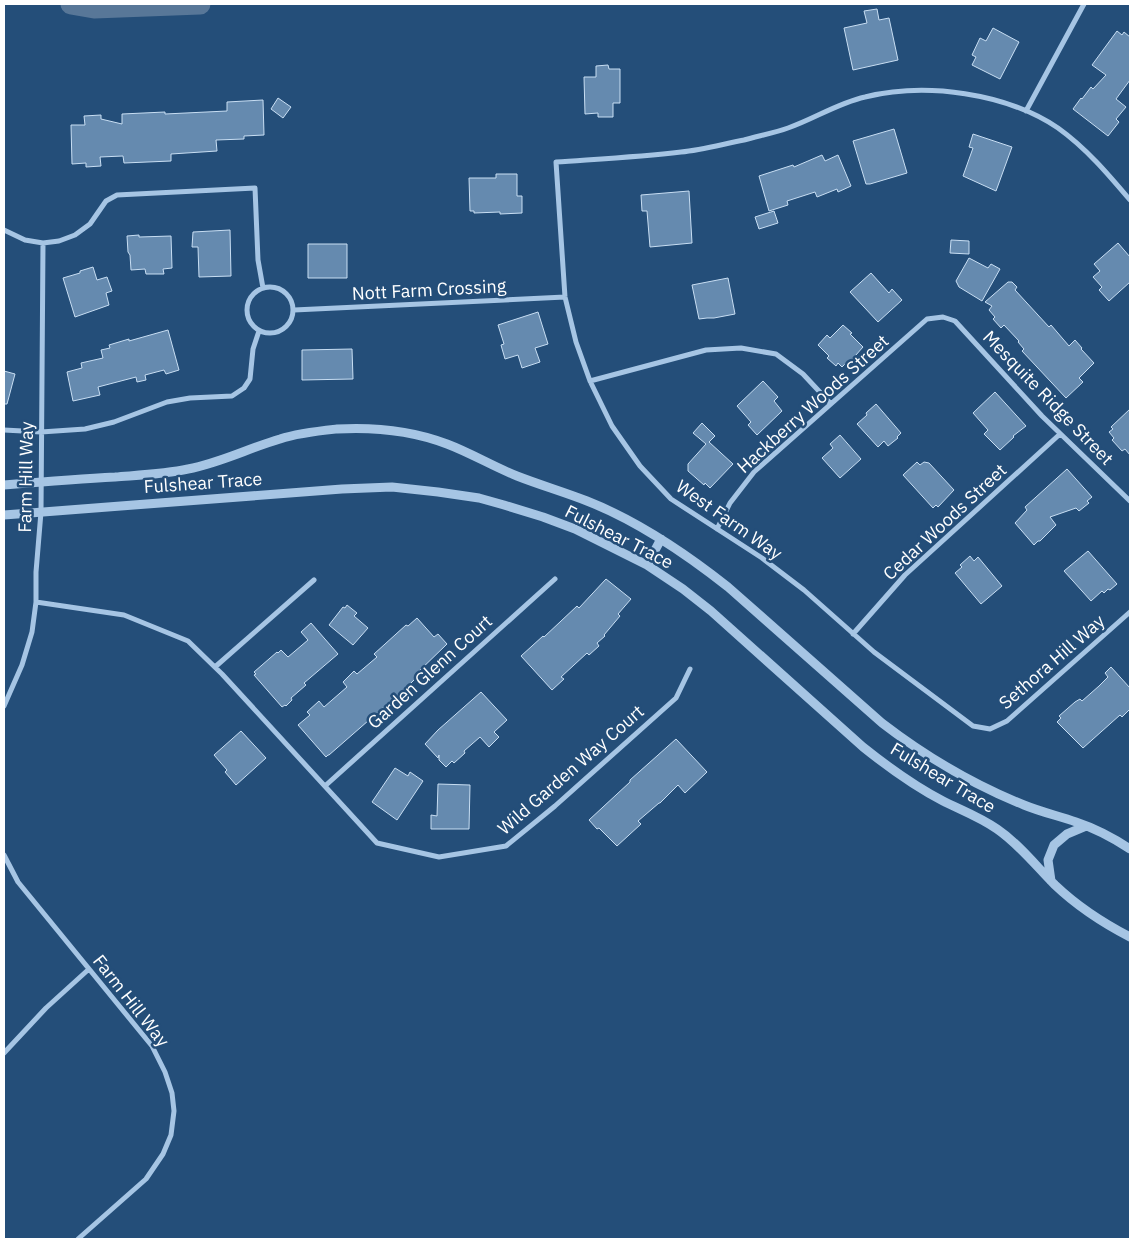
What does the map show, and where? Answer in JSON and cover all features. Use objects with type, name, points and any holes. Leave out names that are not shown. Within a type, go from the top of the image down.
[{"type":"street","points":[[1084,4],[1026,111],[1057,128],[1082,148],[1130,200]]},
{"type":"street","name":"West Farm Way","points":[[990,728],[973,726],[874,652],[804,590],[762,558],[671,499],[640,466],[612,426],[590,381],[576,342],[565,297],[556,162],[683,152],[788,128],[864,97],[904,90],[945,91],[963,94],[991,99],[1026,111]]},
{"type":"street","points":[[4,230],[25,240],[43,243],[59,241],[75,235],[90,224],[106,201],[117,195],[255,188],[258,260],[263,288]]},
{"type":"street","name":"Farm Hill Way","points":[[4,706],[22,665],[32,632],[36,602],[36,572],[41,512],[43,243]]},
{"type":"street","points":[[273,286],[285,291],[290,298],[294,310],[286,327],[279,332],[267,333],[259,331],[252,325],[246,310],[249,299],[254,292],[273,286]]},
{"type":"street","name":"Nott Farm Crossing","points":[[294,310],[565,297]]},
{"type":"street","name":"Hackberry Woods Street","points":[[717,529],[730,502],[754,472],[927,319],[944,316]]},
{"type":"street","name":"Mesquite Ridge Street","points":[[944,316],[955,321],[1042,416],[1130,501]]},
{"type":"street","points":[[4,430],[41,432],[85,429],[114,422],[167,402],[190,398],[232,396],[244,388],[250,379],[252,349],[259,331]]},
{"type":"street","points":[[590,381],[706,350],[741,348],[776,354],[803,374],[831,404]]},
{"type":"street","name":"Fulshear Trace","points":[[4,486],[153,474],[188,469],[231,457],[281,438],[308,432],[337,429],[366,428],[390,430],[446,443],[519,477],[588,501],[628,520],[661,539],[728,587],[907,742],[978,783],[1024,805],[1077,822],[1110,837],[1130,849]]},
{"type":"street","name":"Cedar Woods Street","points":[[853,634],[905,575],[1060,434]]},
{"type":"street","name":"Fulshear Trace","points":[[4,515],[342,489],[392,487],[462,496],[504,505],[543,517],[575,529],[646,565],[683,589],[711,611],[870,752],[912,783],[996,828],[1074,901],[1096,917],[1130,937]]},
{"type":"street","points":[[646,565],[661,539]]},
{"type":"street","points":[[215,667],[314,580]]},
{"type":"street","name":"Garden Glenn Court","points":[[325,786],[555,580]]},
{"type":"street","name":"Wild Garden Way Court","points":[[36,602],[124,615],[188,641],[222,674],[377,843],[439,857],[506,846],[555,806],[676,698],[690,668]]},
{"type":"street","name":"Sethora Hill Way","points":[[990,728],[1007,721],[1130,612]]},
{"type":"street","points":[[1051,881],[1048,860],[1054,845],[1067,834],[1086,826]]},
{"type":"street","name":"Farm Hill Way","points":[[4,855],[18,882],[152,1046],[166,1072],[172,1093],[174,1111],[171,1135],[163,1154],[146,1179],[78,1239]]},
{"type":"street","points":[[4,1053],[46,1008],[89,969]]},
{"type":"building","points":[[877,9],[879,20],[889,18],[898,60],[853,70],[844,28],[867,23],[864,11]]},
{"type":"building","points":[[993,28],[1019,42],[1000,79],[972,65],[976,57],[972,55],[980,38],[986,41]]},
{"type":"building","points":[[1117,31],[1122,35],[1124,32],[1130,37],[1130,80],[1116,99],[1126,107],[1116,119],[1119,122],[1108,136],[1073,109],[1091,87],[1093,89],[1106,75],[1092,65]]},
{"type":"building","points":[[608,65],[609,69],[620,69],[620,103],[613,103],[613,117],[598,117],[598,113],[585,114],[584,77],[596,77],[596,66]]},
{"type":"building","points":[[278,98],[291,107],[283,118],[271,109]]},
{"type":"building","points":[[263,100],[264,135],[244,136],[244,139],[216,140],[217,151],[171,154],[171,161],[124,163],[123,156],[100,157],[101,166],[86,167],[86,163],[72,164],[71,125],[85,125],[84,116],[101,115],[101,119],[122,124],[122,114],[227,111],[227,102]]},
{"type":"building","points":[[894,129],[907,173],[866,184],[853,141]]},
{"type":"building","points":[[973,134],[1012,147],[996,191],[963,176],[973,148],[969,147]]},
{"type":"building","points":[[822,155],[825,161],[838,155],[851,186],[838,192],[837,189],[817,197],[815,192],[787,201],[788,205],[769,211],[759,176],[793,165],[794,167]]},
{"type":"building","points":[[496,174],[517,174],[517,196],[522,196],[522,213],[474,213],[474,211],[470,211],[469,178],[496,178]]},
{"type":"building","points":[[689,191],[692,243],[650,247],[647,211],[642,211],[641,195]]},
{"type":"building","points":[[774,211],[778,223],[759,229],[755,217]]},
{"type":"building","points":[[230,230],[231,276],[199,277],[198,247],[192,247],[193,232]]},
{"type":"building","points":[[139,235],[139,237],[171,236],[172,268],[163,269],[164,274],[146,274],[145,269],[131,270],[127,236]]},
{"type":"building","points":[[951,240],[969,241],[969,254],[950,253]]},
{"type":"building","points":[[1118,243],[1130,257],[1130,282],[1109,301],[1099,290],[1102,287],[1093,277],[1100,271],[1094,264]]},
{"type":"building","points":[[308,244],[347,244],[347,278],[308,278]]},
{"type":"building","points":[[969,258],[988,268],[991,264],[1000,269],[982,301],[959,287],[956,281]]},
{"type":"building","points":[[93,267],[97,280],[107,277],[112,291],[106,293],[109,305],[75,317],[63,278]]},
{"type":"building","points":[[871,273],[889,293],[892,289],[902,300],[878,322],[850,292]]},
{"type":"building","points":[[728,278],[735,314],[699,319],[692,285]]},
{"type":"building","points":[[1008,282],[1012,282],[1017,287],[1015,290],[1049,327],[1051,325],[1069,346],[1075,340],[1094,363],[1079,378],[1083,382],[1066,398],[1022,351],[1024,349],[1019,341],[1004,325],[1001,328],[993,319],[995,317],[989,310],[992,306],[985,302]]},
{"type":"building","points":[[538,312],[548,344],[535,348],[540,362],[522,368],[518,355],[505,359],[501,345],[504,344],[498,325]]},
{"type":"building","points":[[843,325],[863,347],[848,364],[846,363],[842,367],[838,363],[836,366],[827,358],[829,356],[818,345],[827,335],[830,338]]},
{"type":"building","points":[[168,330],[179,370],[166,374],[164,370],[145,375],[146,380],[137,382],[136,377],[98,387],[100,395],[73,401],[67,372],[82,368],[81,363],[103,358],[101,350],[110,348],[109,345]]},
{"type":"building","points":[[352,349],[353,379],[302,380],[302,350]]},
{"type":"building","points":[[4,371],[15,374],[7,404],[4,404]]},
{"type":"building","points":[[763,381],[778,397],[774,401],[782,411],[757,435],[748,425],[751,422],[737,406]]},
{"type":"building","points":[[995,392],[1026,426],[1000,450],[984,434],[988,430],[973,413]]},
{"type":"building","points":[[876,404],[901,433],[888,446],[884,441],[878,447],[857,424]]},
{"type":"building","points":[[1130,409],[1130,455],[1125,449],[1122,451],[1112,440],[1114,438],[1109,432],[1113,429],[1111,427]]},
{"type":"building","points":[[702,423],[715,436],[709,442],[733,464],[710,488],[688,471],[688,464],[706,444],[693,433]]},
{"type":"building","points":[[840,435],[861,459],[840,478],[822,458],[833,448],[830,444]]},
{"type":"building","points":[[917,462],[920,465],[924,462],[929,463],[954,490],[938,507],[936,505],[933,508],[903,475]]},
{"type":"building","points":[[1067,469],[1092,497],[1087,501],[1089,503],[1079,511],[1076,508],[1050,517],[1056,525],[1034,545],[1015,523],[1027,510],[1025,507]]},
{"type":"building","points":[[1088,551],[1117,584],[1104,593],[1102,591],[1091,601],[1064,571]]},
{"type":"building","points":[[970,556],[974,561],[978,557],[1002,586],[981,604],[955,573],[962,567],[960,565]]},
{"type":"building","points":[[606,579],[631,599],[618,614],[620,616],[605,636],[597,643],[599,646],[589,655],[587,653],[561,677],[564,679],[552,690],[521,656],[577,606],[579,608]]},
{"type":"building","points":[[347,605],[357,613],[354,616],[368,628],[353,645],[329,625],[343,607],[345,608]]},
{"type":"building","points":[[417,618],[434,637],[438,634],[447,644],[414,676],[416,678],[408,686],[326,757],[298,725],[310,715],[307,712],[319,701],[324,707],[347,687],[343,682],[354,671],[357,674],[377,657],[374,654],[406,625],[408,626]]},
{"type":"building","points":[[311,623],[338,654],[304,683],[306,685],[291,698],[292,700],[286,706],[282,707],[254,675],[256,674],[254,672],[277,652],[281,650],[288,657],[308,640],[301,632]]},
{"type":"building","points":[[1111,667],[1130,688],[1130,709],[1122,717],[1120,715],[1083,748],[1057,722],[1061,718],[1059,716],[1075,702],[1080,699],[1082,701],[1099,686],[1108,677],[1105,673]]},
{"type":"building","points":[[481,692],[507,720],[494,732],[499,737],[489,747],[480,737],[454,763],[452,761],[446,767],[439,760],[439,755],[438,758],[425,744]]},
{"type":"building","points":[[241,731],[266,758],[236,785],[225,772],[227,770],[214,755]]},
{"type":"building","points":[[676,739],[707,772],[685,793],[678,785],[638,821],[641,824],[617,846],[589,820]]},
{"type":"building","points":[[395,768],[408,776],[410,772],[423,781],[397,820],[372,802]]},
{"type":"building","points":[[438,784],[470,785],[469,829],[431,829],[431,815],[437,816]]},
{"type":"waterway","points":[[71,4],[94,8],[200,4]]}]
